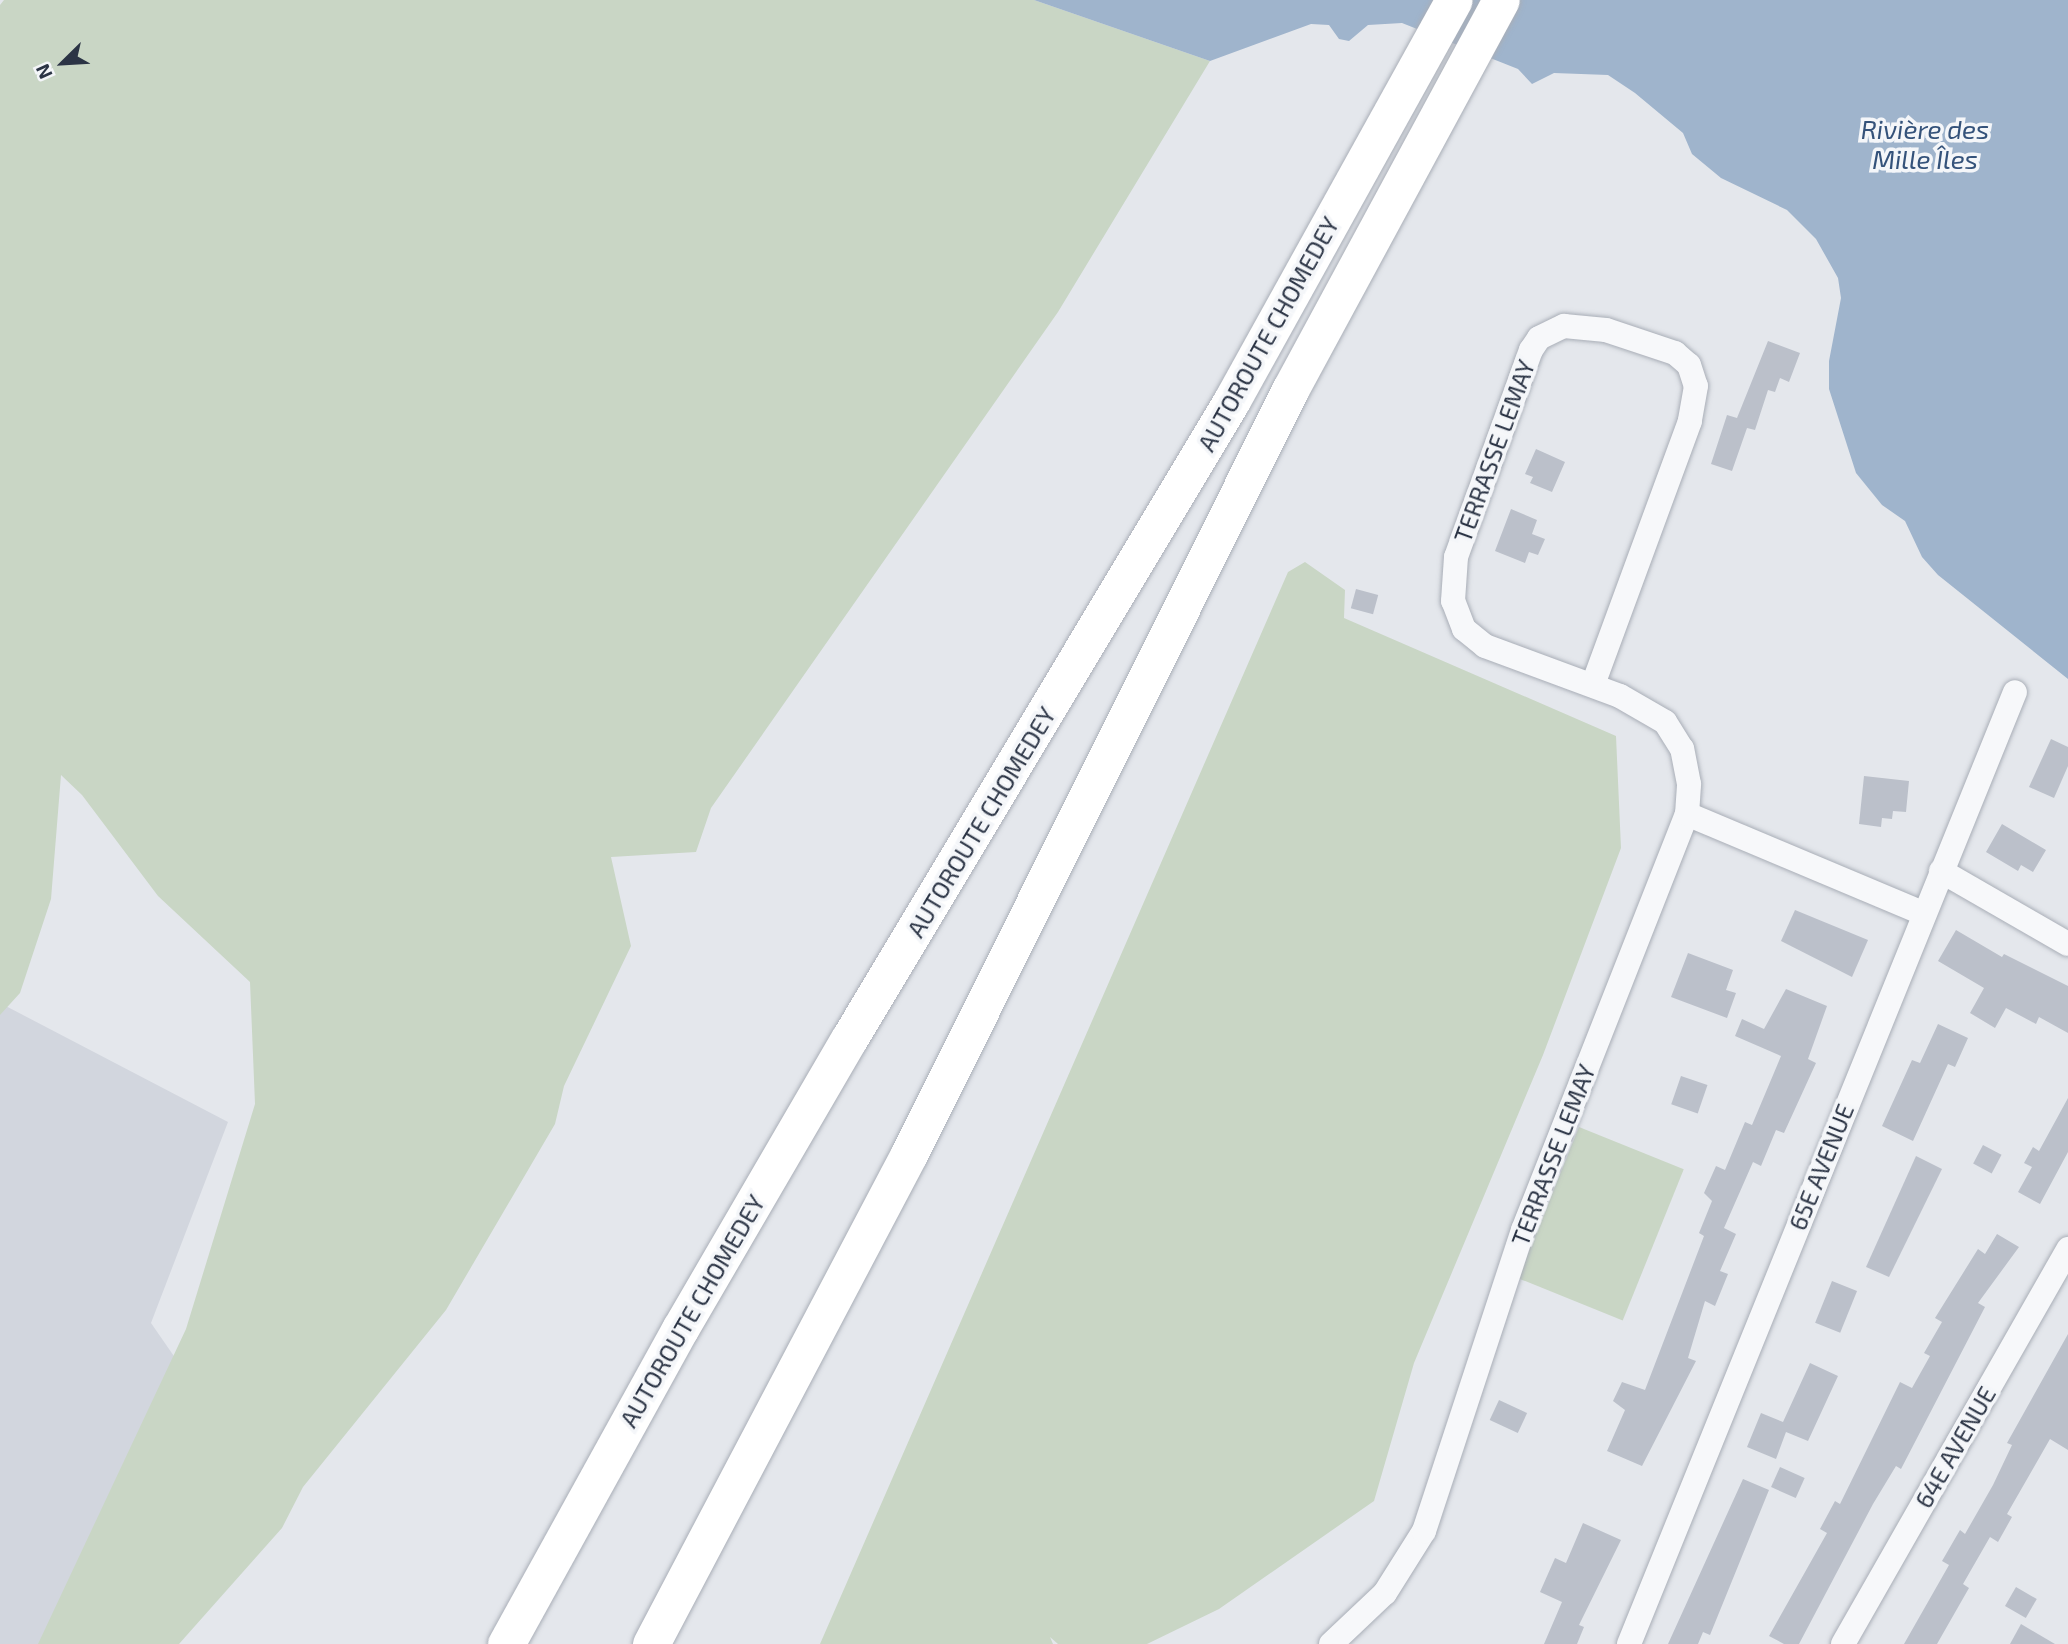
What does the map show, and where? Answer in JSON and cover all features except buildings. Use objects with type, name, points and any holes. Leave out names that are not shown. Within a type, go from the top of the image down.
[{"type":"highway","name":"AUTOROUTE CHOMEDEY","points":[[506,1644],[680,1329],[1232,400],[1454,0]]},
{"type":"highway","name":"AUTOROUTE CHOMEDEY","points":[[651,1644],[909,1154],[1221,525],[1502,0]]},
{"type":"street","name":"TERRASSE LEMAY","points":[[1331,1644],[1385,1592],[1424,1531],[1527,1219],[1687,814],[1686,764],[1674,733],[1640,706],[1472,637],[1458,616],[1451,586],[1456,557],[1531,350],[1539,338],[1564,326],[1606,330],[1675,353],[1689,365],[1696,386],[1690,421],[1593,685]]},
{"type":"street","name":"65E AVENUE","points":[[1629,1644],[1923,913],[2015,692]]},
{"type":"street","points":[[1687,814],[1923,913]]},
{"type":"street","points":[[1941,872],[2068,944]]},
{"type":"street","name":"64E AVENUE","points":[[1843,1644],[2068,1249]]},
{"type":"shaded area","points":[[0,1003],[228,1122],[151,1323],[214,1414],[129,1644],[0,1644]]},
{"type":"green space","points":[[4,0],[1034,0],[1210,61],[1058,312],[711,808],[696,852],[611,857],[631,946],[564,1086],[555,1124],[446,1310],[303,1487],[282,1528],[179,1644],[38,1644],[186,1329],[255,1104],[250,982],[158,896],[82,795],[61,775],[51,899],[20,993],[0,1015],[0,5]]},
{"type":"green space","points":[[1305,562],[1345,590],[1344,618],[1616,736],[1621,848],[1543,1055],[1414,1363],[1374,1501],[1219,1609],[1147,1644],[1058,1644],[1050,1637],[1053,1644],[820,1644],[1288,572]]},
{"type":"green space","points":[[1579,1127],[1684,1169],[1623,1320],[1518,1278]]},
{"type":"water","name":"Rivière des Mille Îles","points":[[1034,0],[2068,0],[2068,679],[1938,575],[1922,557],[1905,521],[1882,505],[1856,473],[1829,389],[1829,361],[1841,298],[1838,278],[1816,239],[1787,210],[1721,178],[1692,154],[1683,133],[1635,93],[1608,75],[1554,73],[1532,84],[1518,69],[1402,23],[1368,25],[1349,41],[1339,39],[1329,25],[1311,24],[1210,61]]}]
